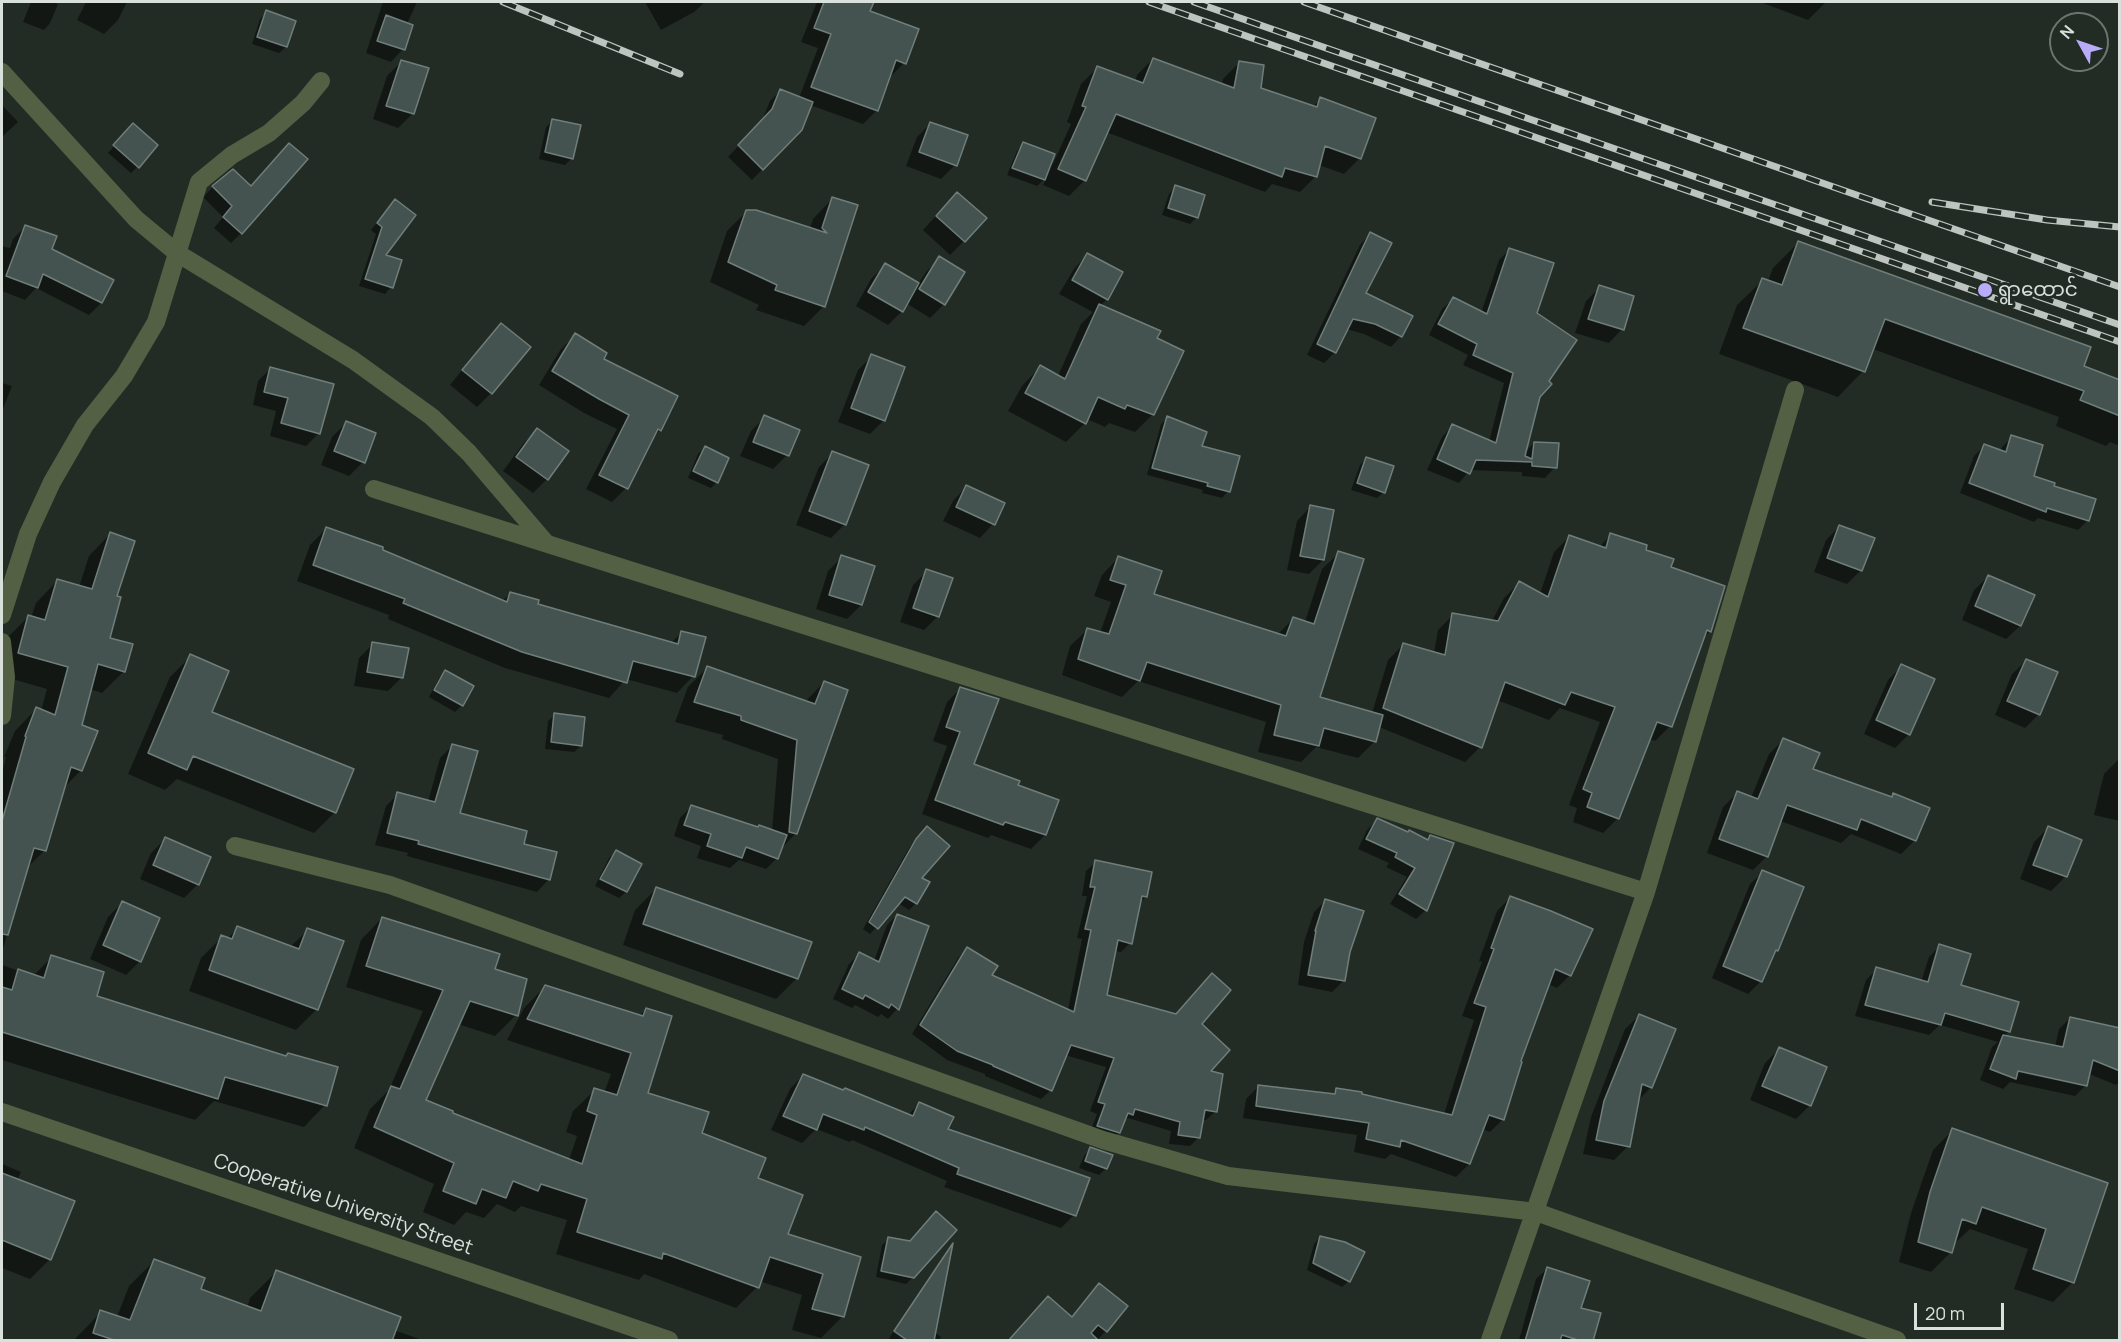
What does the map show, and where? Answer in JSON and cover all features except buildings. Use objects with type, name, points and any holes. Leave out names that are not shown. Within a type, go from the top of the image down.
[{"type":"street","points":[[2,72],[136,219],[177,253],[353,360],[432,417],[470,453],[546,543]]},
{"type":"street","points":[[2,615],[28,534],[52,482],[85,425],[124,376],[156,322],[199,182],[232,155],[269,133],[303,103],[321,81]]},
{"type":"street","points":[[1490,1341],[1646,892],[1795,390]]},
{"type":"street","points":[[374,489],[1646,892]]},
{"type":"street","points":[[2,642],[6,677],[2,716]]},
{"type":"street","points":[[235,846],[390,885],[1103,1140],[1228,1176],[1536,1212],[1897,1341]]},
{"type":"street","name":"Cooperative University Street","points":[[2,1112],[669,1341]]},
{"type":"railway","points":[[503,2],[680,74]]},
{"type":"railway","points":[[1149,2],[2120,342]]},
{"type":"railway","points":[[1194,2],[2120,325]]},
{"type":"railway","points":[[1304,2],[2120,287]]},
{"type":"railway","points":[[1932,202],[2047,220],[2120,227]]},
{"type":"place","name":"ရွာထောင်","points":[[1985,290]]}]
